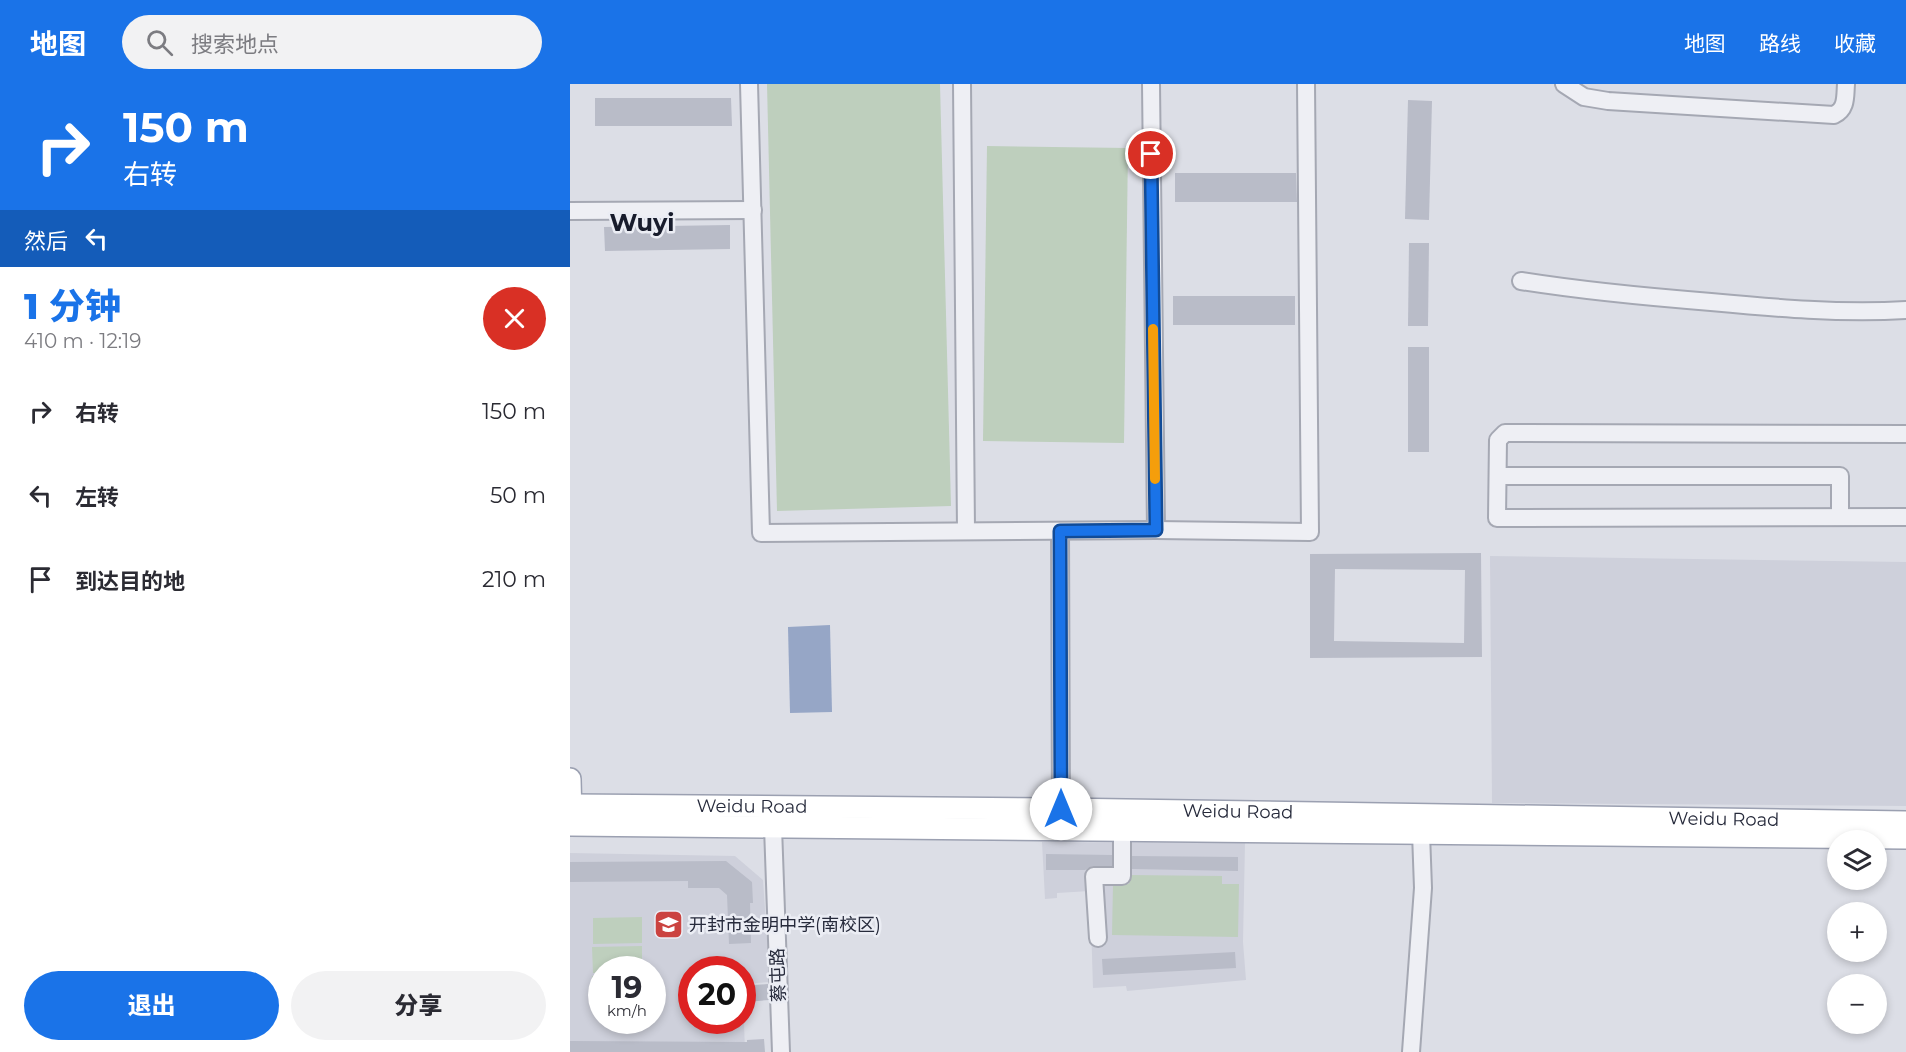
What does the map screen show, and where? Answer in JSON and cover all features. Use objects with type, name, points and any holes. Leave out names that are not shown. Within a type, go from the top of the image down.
[{"type":"main road","points":[[570,779],[570,815]]},
{"type":"main road","name":"Weidu Road","points":[[570,815],[1061,809],[1906,822]]},
{"type":"main road","name":"Weidu Road","points":[[570,815],[773,827],[1906,838]]},
{"type":"street","points":[[749,84],[761,533],[1156,530],[1310,532],[1306,84]]},
{"type":"street","points":[[962,84],[966,531]]},
{"type":"street","points":[[1151,84],[1156,530]]},
{"type":"street","points":[[1564,84],[1584,97],[1608,101],[1834,115],[1840,112],[1844,105],[1846,84]]},
{"type":"street","points":[[570,211],[753,210]]},
{"type":"street","points":[[1521,281],[1583,291],[1754,306],[1864,313],[1906,310]]},
{"type":"street","points":[[1906,434],[1505,433],[1498,440],[1497,518],[1906,517]]},
{"type":"street","points":[[1498,476],[1840,476],[1840,517]]},
{"type":"street","points":[[1060,531],[1061,809]]},
{"type":"street","name":"蔡屯路","points":[[773,827],[781,1052]]},
{"type":"street","points":[[1098,938],[1094,876],[1122,876],[1122,830]]},
{"type":"street","points":[[1411,1052],[1423,888],[1421,833]]},
{"type":"shaded area","points":[[1490,556],[1906,562],[1906,806],[1492,803]]},
{"type":"shaded area","points":[[1042,842],[1245,843],[1243,942],[1246,980],[1127,991],[1126,986],[1093,988],[1090,891],[1057,893],[1057,898],[1045,899]]},
{"type":"shaded area","name":"开封市金明中学(南校区)","points":[[570,853],[735,856],[763,880],[770,982],[756,983],[756,956],[678,956],[678,1034],[744,1034],[745,1052],[570,1052]]},
{"type":"green space","points":[[767,84],[940,84],[951,506],[777,511]]},
{"type":"green space","points":[[987,146],[1128,148],[1124,443],[983,441]]},
{"type":"green space","points":[[1130,875],[1222,876],[1222,884],[1239,884],[1238,937],[1112,935],[1113,884],[1129,884]]},
{"type":"green space","points":[[642,917],[642,943],[593,944],[593,918]]},
{"type":"green space","points":[[642,946],[642,956],[592,956],[592,947]]},
{"type":"water","points":[[830,625],[832,712],[790,713],[788,627]]},
{"type":"building","points":[[595,98],[731,98],[732,126],[595,126]]},
{"type":"building","points":[[1408,100],[1432,101],[1429,220],[1405,219]]},
{"type":"building","points":[[1175,173],[1296,173],[1297,202],[1175,202]]},
{"type":"building","points":[[730,225],[730,249],[605,251],[604,227]]},
{"type":"building","points":[[1409,243],[1429,243],[1428,326],[1408,326]]},
{"type":"building","points":[[1173,296],[1295,296],[1295,325],[1173,325]]},
{"type":"building","points":[[1408,347],[1429,347],[1429,452],[1408,452]]},
{"type":"building","points":[[1481,553],[1482,657],[1310,658],[1310,554]],"holes":[[[1335,569],[1465,570],[1464,643],[1334,641]]]},
{"type":"building","points":[[1046,854],[1112,855],[1112,866],[1093,866],[1085,870],[1046,870]]},
{"type":"building","points":[[1132,856],[1238,857],[1238,871],[1132,869]]},
{"type":"building","points":[[726,861],[752,882],[751,943],[729,944],[727,895],[719,888],[688,888],[688,881],[570,882],[570,862]]},
{"type":"building","points":[[1235,952],[1236,968],[1103,975],[1102,959]]},
{"type":"building","points":[[768,984],[769,1000],[756,1001],[756,985]]},
{"type":"building","points":[[764,1039],[765,1052],[570,1052],[570,1041],[747,1042],[747,1040]]},
{"type":"slow traffic","points":[[1153,329],[1155,479]]},
{"type":"place","name":"开封市金明中学(南校区)","points":[[668,925]]},
{"type":"district","name":"Wuyi","points":[[642,222]]},
{"type":"route","points":[[1061,809],[1060,531],[1156,530],[1151,154]]}]
